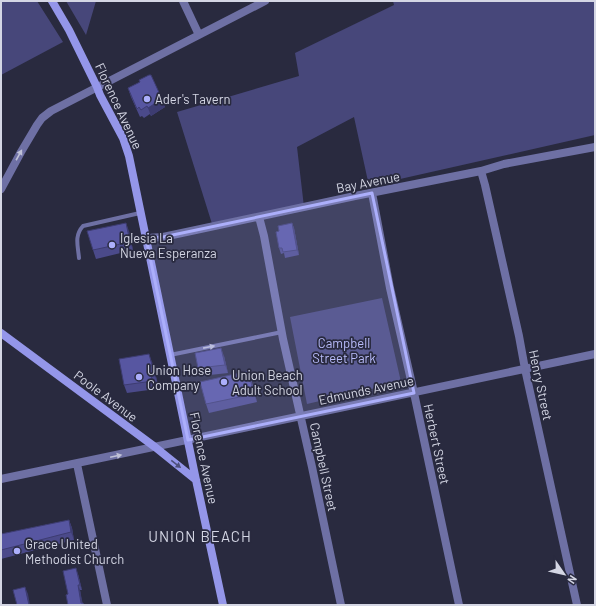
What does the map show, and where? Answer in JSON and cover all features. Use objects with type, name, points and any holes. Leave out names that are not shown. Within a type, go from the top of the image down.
[{"type":"street","name":"Florence Avenue","points":[[52,1],[69,30],[100,95],[123,138],[129,156],[223,605]]},
{"type":"street","points":[[183,1],[199,35]]},
{"type":"street","points":[[1,189],[37,125],[42,118],[51,111],[265,1]]},
{"type":"street","name":"Bay Avenue","points":[[146,238],[163,237],[481,171],[504,164],[595,147]]},
{"type":"street","name":"Henry Street","points":[[481,171],[486,185],[524,369],[577,605]]},
{"type":"street","name":"Herbert Street","points":[[372,193],[390,288],[459,605]]},
{"type":"street","name":"Campbell Street","points":[[259,216],[282,332],[341,605]]},
{"type":"street","name":"Poole Avenue","points":[[1,332],[155,447],[196,480]]},
{"type":"street","name":"Edmunds Avenue","points":[[1,480],[595,354]]},
{"type":"street","points":[[77,464],[107,605]]},
{"type":"lane","points":[[79,258],[77,237],[79,230],[83,226],[141,213]]},
{"type":"lane","points":[[170,354],[282,332]]},
{"type":"highlighted area","points":[[372,193],[414,393],[188,440],[146,238],[163,237]]},
{"type":"green space","points":[[1,1],[37,1],[63,42],[1,75]]},
{"type":"green space","points":[[66,1],[96,1],[86,35]]},
{"type":"green space","points":[[393,1],[595,1],[595,135],[369,186],[354,117],[297,147],[304,207],[213,227],[177,112],[299,76],[295,53],[394,5]]},
{"type":"green space","name":"Campbell Street Park","points":[[382,298],[401,382],[307,404],[290,317]]},
{"type":"building","name":"Ader's Tavern","points":[[151,75],[162,99],[148,108],[147,106],[141,110],[139,107],[137,109],[128,88],[140,82],[139,80]]},
{"type":"building","points":[[126,223],[130,242],[93,250],[87,231]]},
{"type":"building","points":[[292,223],[297,250],[283,252],[282,248],[279,248],[276,232],[279,231],[278,226]]},
{"type":"building","points":[[221,348],[225,365],[198,368],[195,353]]},
{"type":"building","points":[[149,354],[155,376],[151,376],[153,381],[124,385],[119,359]]},
{"type":"building","points":[[248,371],[254,394],[206,404],[200,382]]},
{"type":"building","points":[[69,520],[71,532],[1,550],[1,534]]},
{"type":"building","points":[[76,568],[80,585],[78,585],[81,603],[84,605],[68,605],[66,595],[68,594],[63,571]]},
{"type":"building","points":[[25,587],[29,605],[17,605],[13,590]]},
{"type":"place","name":"Ader's Tavern","points":[[147,99]]},
{"type":"place","name":"Iglesia La Nueva Esperanza","points":[[112,245]]},
{"type":"place","name":"Union Hose Company","points":[[139,377]]},
{"type":"place","name":"Union Beach Adult School","points":[[224,382]]},
{"type":"place","name":"Grace United Methodist Church","points":[[17,551]]},
{"type":"district","name":"UNION BEACH","points":[[200,537]]}]
